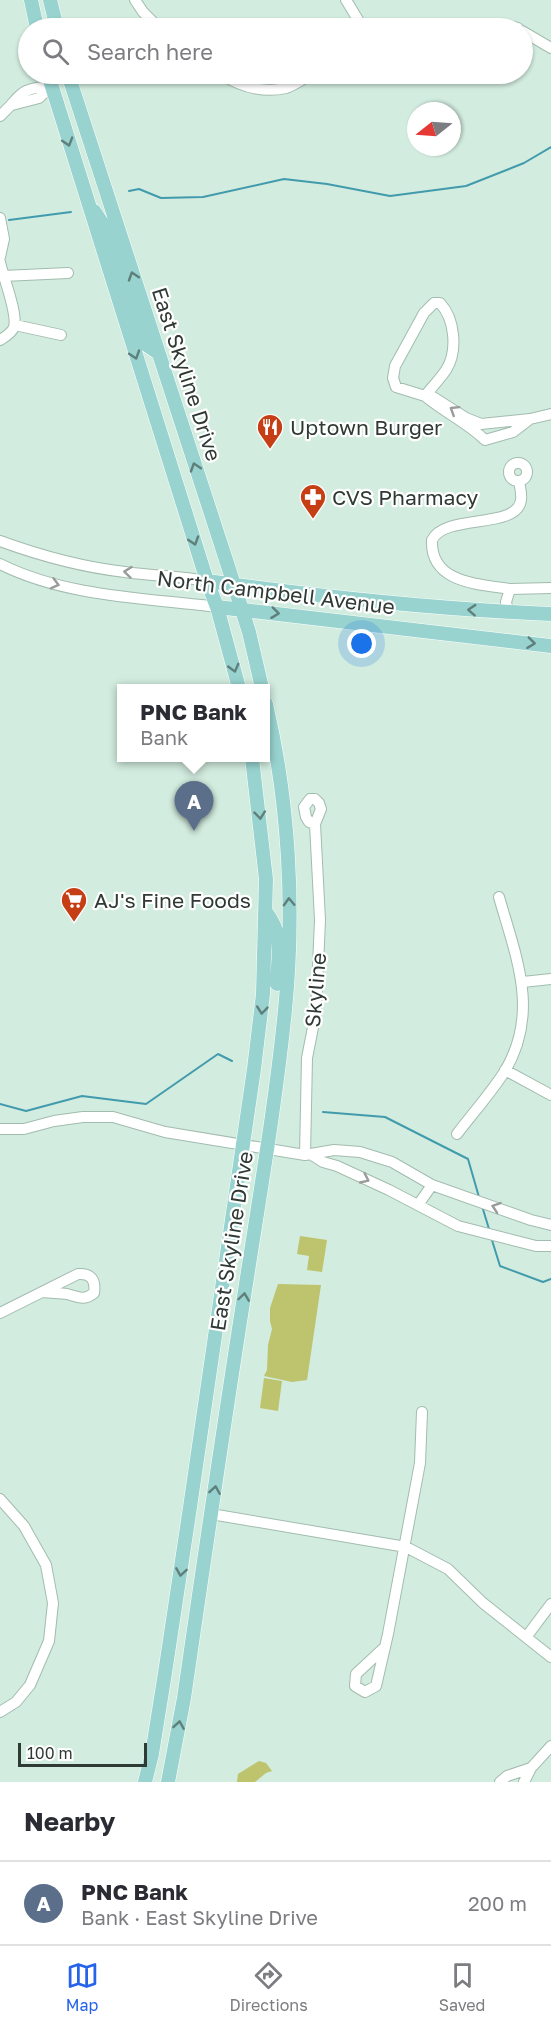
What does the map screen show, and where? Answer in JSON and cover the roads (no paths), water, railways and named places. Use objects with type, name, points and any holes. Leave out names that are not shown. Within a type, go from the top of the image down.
[{"type":"main road","points":[[31,0],[35,18]]},
{"type":"main road","points":[[50,0],[54,18]]},
{"type":"main road","name":"East Skyline Drive","points":[[50,84],[217,607],[238,684]]},
{"type":"main road","name":"East Skyline Drive","points":[[71,84],[242,610],[261,684]]},
{"type":"main road","points":[[86,199],[104,226],[138,331],[145,344],[157,352]]},
{"type":"main road","name":"North Campbell Avenue","points":[[207,581],[461,610],[551,614]]},
{"type":"main road","name":"North Campbell Avenue","points":[[217,607],[551,646]]},
{"type":"main road","name":"East Skyline Drive","points":[[168,1782],[184,1698],[285,1008],[289,907],[280,787],[270,728]]},
{"type":"main road","name":"East Skyline Drive","points":[[145,1782],[152,1754],[167,1662],[264,994],[266,912],[262,839],[252,762]]},
{"type":"main road","points":[[266,912],[274,923],[279,938],[274,1047],[275,1088]]},
{"type":"main road","points":[[218,1312],[220,1347],[209,1426],[212,1432],[223,1437]]},
{"type":"street","points":[[135,0],[148,18]]},
{"type":"street","points":[[346,0],[357,18]]},
{"type":"street","points":[[533,37],[551,48]]},
{"type":"street","points":[[0,116],[12,105],[39,98],[47,84]]},
{"type":"street","points":[[241,84],[260,91],[288,87],[294,84]]},
{"type":"street","points":[[0,218],[4,240],[0,256]]},
{"type":"street","points":[[0,262],[9,291],[15,325],[12,331],[0,340]]},
{"type":"street","points":[[3,276],[68,273]]},
{"type":"street","points":[[425,396],[447,369],[453,351],[450,316],[440,303],[434,303],[424,313],[395,366],[393,378],[396,387],[425,396],[433,397],[475,425],[485,440],[513,432],[530,419]]},
{"type":"street","points":[[15,325],[62,335]]},
{"type":"street","points":[[475,425],[530,419],[551,414]]},
{"type":"street","points":[[519,481],[521,499],[514,511],[478,522],[444,527],[438,531],[432,540],[436,560],[441,568],[452,577],[510,589],[550,589]]},
{"type":"street","name":"North Campbell Avenue","points":[[0,541],[37,555],[73,564],[207,581]]},
{"type":"street","name":"North Campbell Avenue","points":[[0,564],[19,574],[75,589],[217,607]]},
{"type":"street","points":[[508,612],[506,602],[510,589]]},
{"type":"street","name":"Skyline","points":[[308,1155],[307,1058],[316,1012],[320,920],[315,824]]},
{"type":"street","points":[[457,1134],[505,1070],[517,1044],[524,1010],[523,982],[499,897]]},
{"type":"street","points":[[523,982],[551,979]]},
{"type":"street","points":[[505,1070],[551,1095]]},
{"type":"street","points":[[0,1129],[24,1129],[54,1121],[113,1117],[165,1132],[308,1155],[389,1190],[458,1226],[536,1246],[551,1246]]},
{"type":"street","points":[[308,1155],[334,1150],[360,1152],[392,1162],[432,1185],[551,1225]]},
{"type":"street","points":[[418,1205],[432,1185]]},
{"type":"street","points":[[0,1313],[43,1292]]},
{"type":"street","points":[[385,1647],[406,1547],[420,1463],[422,1412]]},
{"type":"street","points":[[0,1499],[24,1526],[46,1565],[53,1603],[49,1641],[30,1685],[16,1702],[0,1712]]},
{"type":"street","points":[[211,1514],[406,1547],[448,1569],[483,1604],[527,1636],[551,1657]]},
{"type":"street","points":[[527,1636],[551,1604]]},
{"type":"street","points":[[524,1782],[531,1768],[551,1746]]},
{"type":"street","points":[[500,1782],[507,1776],[531,1768]]},
{"type":"waterway","points":[[129,191],[139,189],[161,198],[203,197],[284,179],[327,184],[390,196],[466,186],[524,163],[551,147]]},
{"type":"waterway","points":[[9,220],[71,212]]},
{"type":"waterway","points":[[0,1104],[26,1111],[82,1096],[146,1104],[218,1054],[232,1061]]},
{"type":"waterway","points":[[323,1112],[385,1117],[468,1159],[479,1197]]},
{"type":"waterway","points":[[482,1206],[489,1229]]},
{"type":"waterway","points":[[491,1237],[500,1266],[543,1282],[551,1279]]},
{"type":"place","name":"Uptown Burger","points":[[270,450]]},
{"type":"place","name":"CVS Pharmacy","points":[[313,520]]},
{"type":"place","name":"PNC Bank","points":[[194,831]]},
{"type":"place","name":"AJ's Fine Foods","points":[[74,923]]}]
